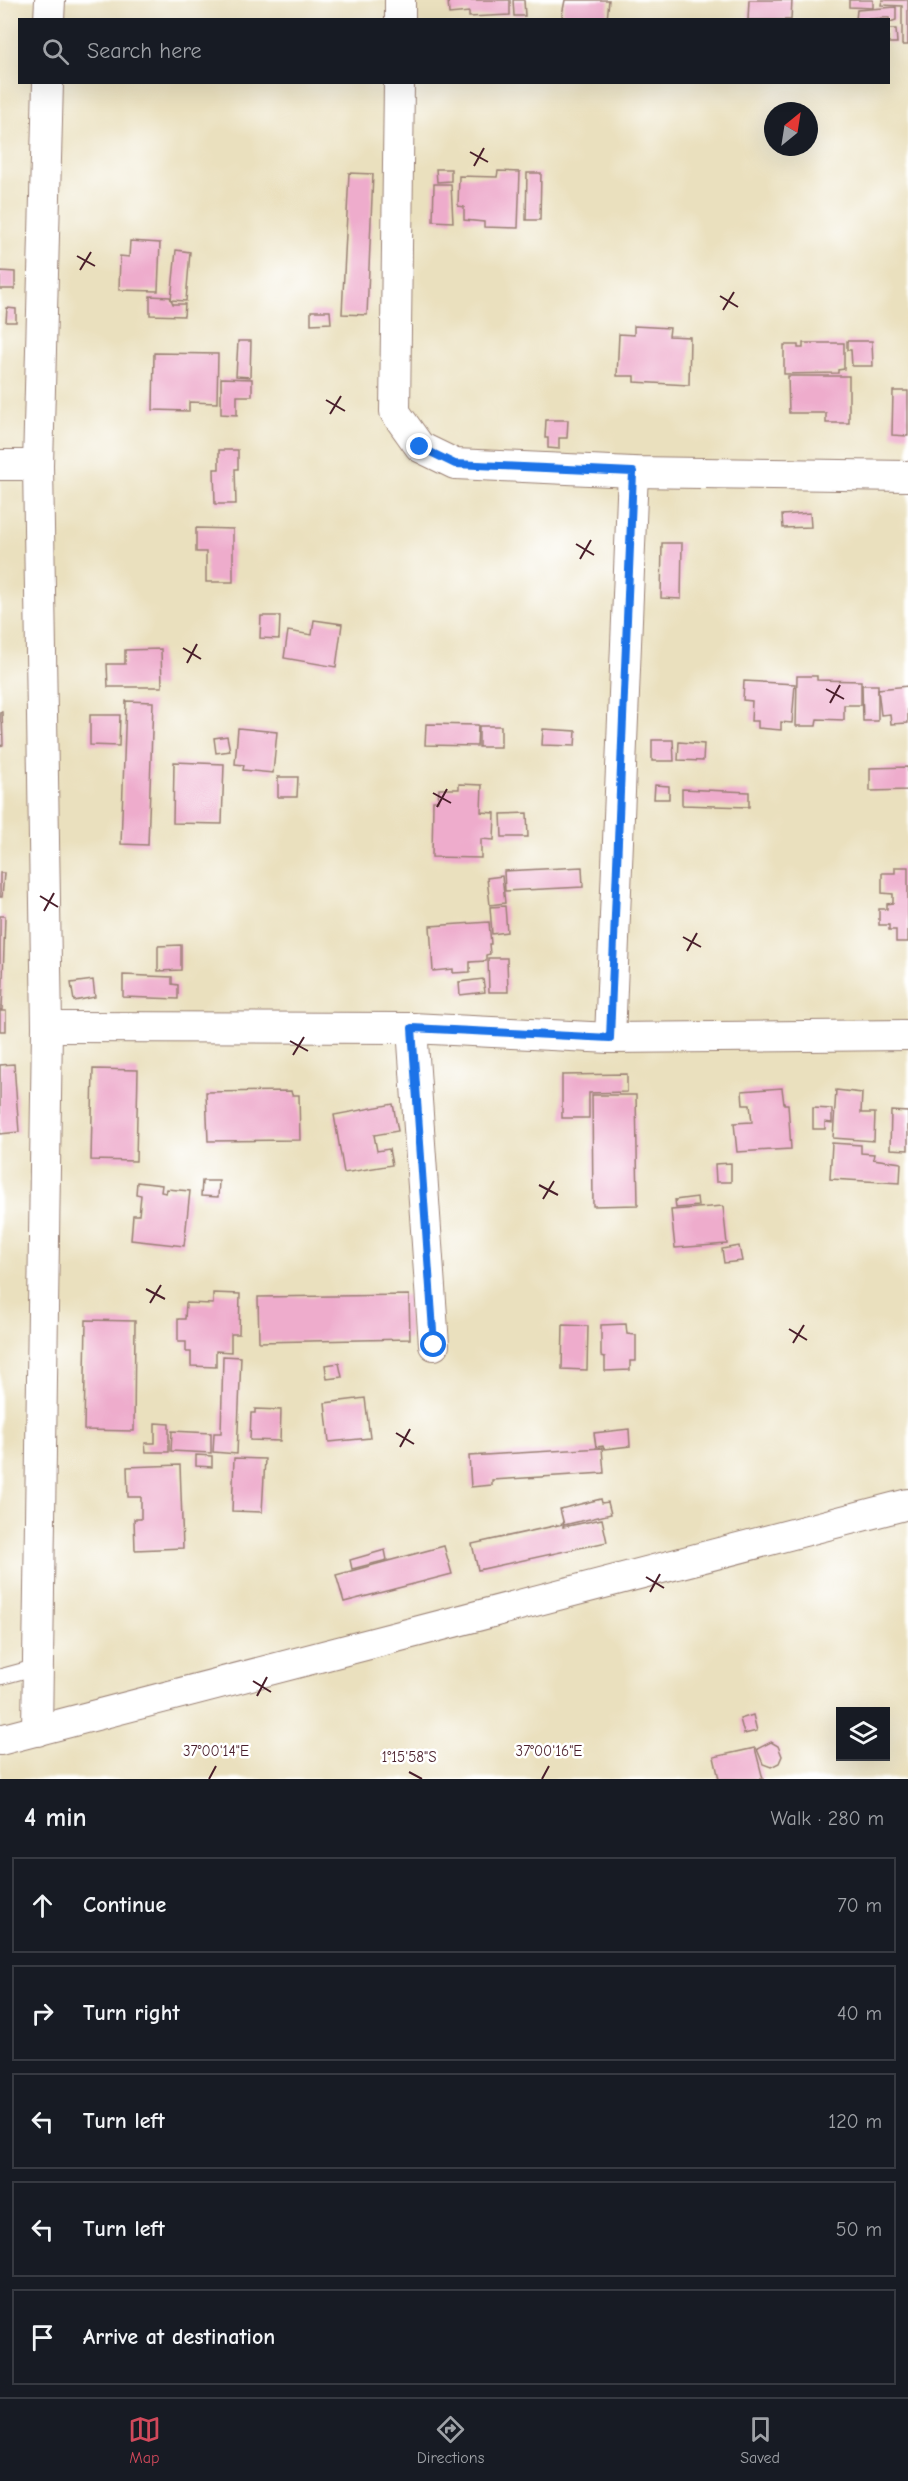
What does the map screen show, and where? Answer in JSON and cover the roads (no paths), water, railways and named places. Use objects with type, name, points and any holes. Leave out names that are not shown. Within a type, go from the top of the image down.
[{"type":"street","points":[[49,18],[50,0]]},
{"type":"street","points":[[400,0],[400,18]]},
{"type":"street","points":[[37,1731],[47,1027],[38,465],[48,84]]},
{"type":"street","points":[[399,84],[395,412],[420,447],[455,464],[633,472],[908,476]]},
{"type":"street","points":[[0,465],[38,465]]},
{"type":"street","points":[[610,1038],[633,472]]},
{"type":"street","points":[[47,1027],[412,1028],[610,1038],[908,1035]]},
{"type":"street","points":[[412,1028],[434,1345]]},
{"type":"street","points":[[0,1740],[908,1504]]},
{"type":"lane","points":[[0,1677],[37,1667]]}]
